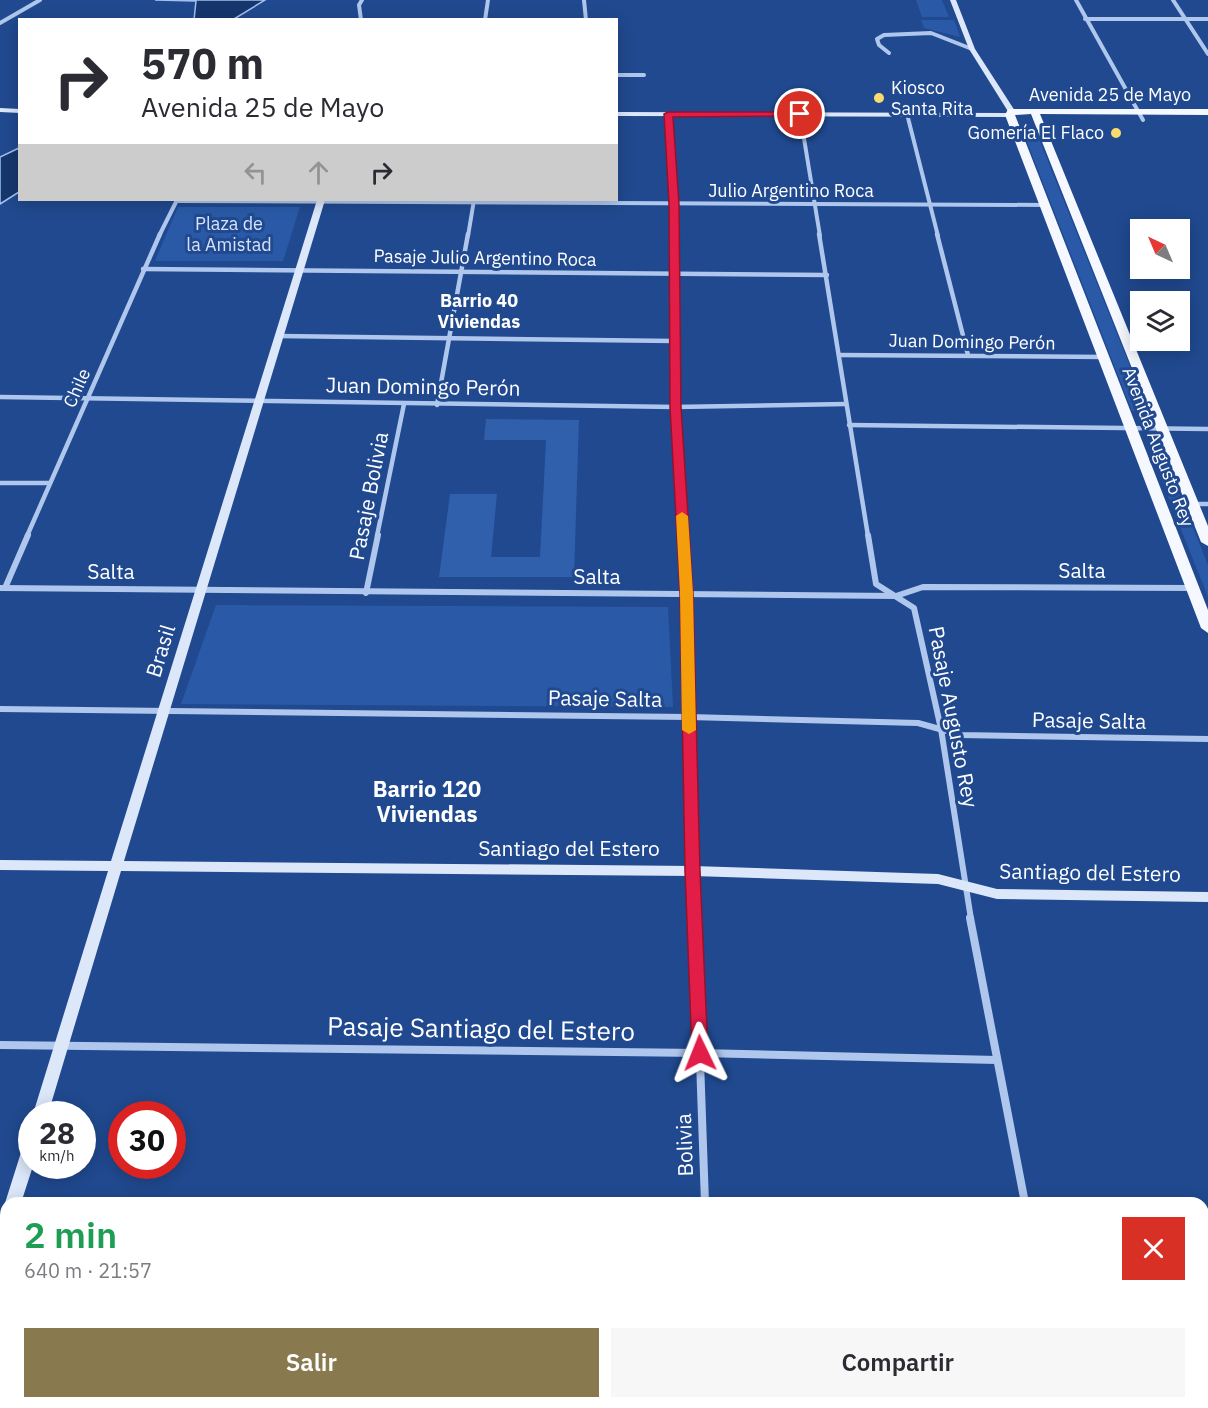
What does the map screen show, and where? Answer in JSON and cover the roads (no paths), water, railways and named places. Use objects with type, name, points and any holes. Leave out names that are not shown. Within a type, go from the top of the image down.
[{"type":"main road","name":"Avenida 25 de Mayo","points":[[1011,115],[1141,116],[1208,112]]},
{"type":"main road","name":"Avenida Augusto Rey","points":[[1011,115],[1208,628]]},
{"type":"main road","name":"Avenida Augusto Rey","points":[[1037,116],[1208,542]]},
{"type":"main road","name":"Avenida 25 de Mayo","points":[[1141,116],[1208,120]]},
{"type":"street","points":[[0,23],[40,0]]},
{"type":"street","points":[[361,18],[359,5],[362,0]]},
{"type":"street","points":[[485,18],[488,0]]},
{"type":"street","points":[[584,0],[586,18]]},
{"type":"street","points":[[953,0],[972,49],[1011,115]]},
{"type":"street","points":[[1076,0],[1085,20],[1141,116]]},
{"type":"street","points":[[1173,0],[1208,54]]},
{"type":"street","points":[[1085,20],[1208,19]]},
{"type":"street","points":[[889,53],[879,45],[877,39],[884,35],[931,33],[972,49]]},
{"type":"street","points":[[618,75],[644,75]]},
{"type":"street","points":[[0,110],[18,111]]},
{"type":"street","name":"Avenida 25 de Mayo","points":[[618,114],[1011,115]]},
{"type":"street","name":"Bolivia","points":[[668,114],[674,204],[675,407],[686,593],[705,1197]]},
{"type":"street","name":"Pasaje Augusto Rey","points":[[800,114],[876,584],[914,608],[941,729],[964,885],[1024,1197]]},
{"type":"street","points":[[907,114],[968,355]]},
{"type":"street","name":"Chile","points":[[2,588],[89,397],[143,269],[177,201]]},
{"type":"street","name":"Brasil","points":[[44,1101],[321,201]]},
{"type":"street","points":[[437,405],[474,201]]},
{"type":"street","name":"Julio Argentino Roca","points":[[474,201],[1045,205]]},
{"type":"street","name":"Pasaje Julio Argentino Roca","points":[[143,269],[827,275]]},
{"type":"street","points":[[279,336],[674,341]]},
{"type":"street","name":"Juan Domingo Perón","points":[[839,355],[1104,357]]},
{"type":"street","name":"Juan Domingo Perón","points":[[0,397],[675,407],[846,404]]},
{"type":"street","name":"Pasaje Bolivia","points":[[366,593],[404,404]]},
{"type":"street","points":[[849,425],[1208,429]]},
{"type":"street","points":[[0,483],[49,483]]},
{"type":"street","points":[[1192,504],[1208,504]]},
{"type":"street","name":"Salta","points":[[2,588],[896,596],[923,587],[1192,588]]},
{"type":"street","name":"Pasaje Salta","points":[[0,709],[689,717],[918,723],[961,735],[1208,739]]},
{"type":"street","name":"Santiago del Estero","points":[[0,866],[693,871],[938,879],[997,894],[1208,897]]},
{"type":"street","name":"Pasaje Santiago del Estero","points":[[0,1045],[700,1053],[997,1060]]},
{"type":"street","points":[[15,1197],[21,1179]]},
{"type":"place","name":"Kiosco Santa Rita","points":[[879,98]]},
{"type":"place","name":"Gomería El Flaco","points":[[1116,133]]},
{"type":"district","name":"Barrio 40 Viviendas","points":[[479,311]]},
{"type":"district","name":"Barrio 120 Viviendas","points":[[427,802]]},
{"type":"park label","name":"Plaza de la Amistad","points":[[229,234]]}]
